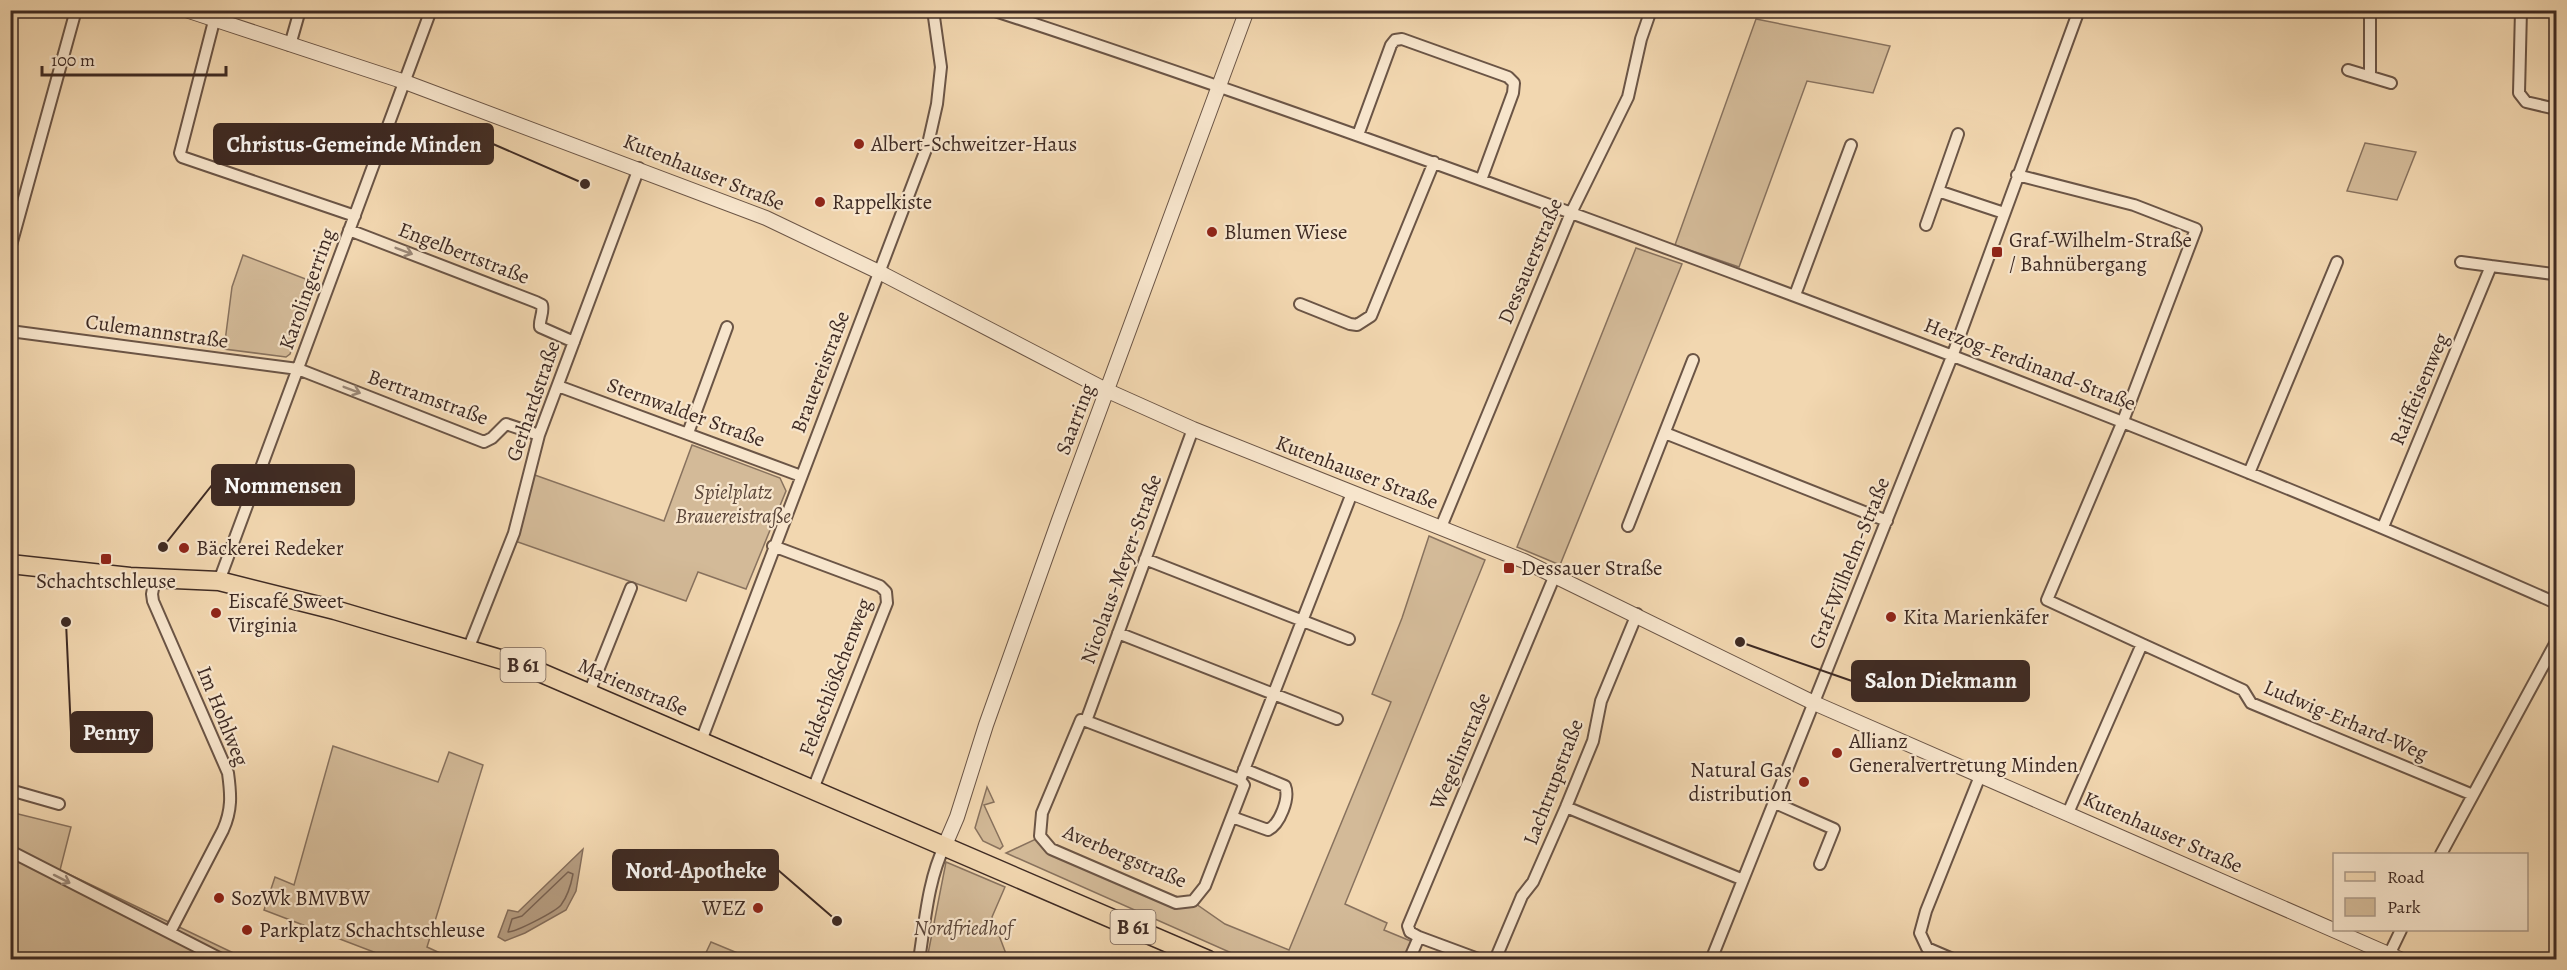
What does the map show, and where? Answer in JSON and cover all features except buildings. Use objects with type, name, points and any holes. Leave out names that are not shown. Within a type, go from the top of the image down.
[{"type":"main road","name":"Marienstraße","points":[[10,564],[155,578],[219,580],[469,647],[530,668],[1208,960]]},
{"type":"street","points":[[10,249],[76,10]]},
{"type":"street","name":"Kutenhauser Straße","points":[[186,10],[405,82],[639,168],[766,218],[879,272],[1108,391],[1192,429],[1441,527],[1555,575],[1814,703],[2068,813],[2388,957],[2402,960]]},
{"type":"street","points":[[290,45],[300,10]]},
{"type":"street","name":"Karolingerring","points":[[219,580],[432,10]]},
{"type":"street","name":"Brauereistraße","points":[[701,741],[773,546],[928,144],[937,104],[941,67],[933,10]]},
{"type":"street","name":"Saarring","points":[[945,845],[1059,520],[1221,86],[1247,10]]},
{"type":"street","name":"Dessauerstraße","points":[[1441,527],[1571,213],[1628,97],[1641,39],[1652,10]]},
{"type":"street","name":"Graf-Wilhelm-Straße","points":[[1711,960],[1741,879],[1953,354],[2079,10]]},
{"type":"street","points":[[2370,10],[2370,76]]},
{"type":"street","points":[[2521,10],[2519,93],[2526,102],[2556,109]]},
{"type":"street","name":"Herzog-Ferdinand-Straße","points":[[995,11],[1221,86],[1434,162],[1953,354],[2383,527],[2556,603]]},
{"type":"street","points":[[214,21],[180,153],[182,157],[355,216]]},
{"type":"street","points":[[1358,135],[1391,45],[1395,40],[1402,39],[1508,77],[1514,83],[1513,93],[1481,180]]},
{"type":"street","points":[[2348,70],[2391,83]]},
{"type":"street","points":[[1926,225],[1958,134]]},
{"type":"street","points":[[1795,295],[1851,145]]},
{"type":"street","points":[[1300,304],[1350,324],[1357,325],[1371,316],[1434,162]]},
{"type":"street","name":"Gerhardstraße","points":[[469,647],[514,533],[539,435],[639,168]]},
{"type":"street","points":[[2017,175],[2134,205],[2196,229],[2123,421]]},
{"type":"street","points":[[1938,190],[2004,213]]},
{"type":"street","name":"Engelbertstraße","points":[[350,230],[536,302],[542,305],[543,310],[540,327],[574,342]]},
{"type":"street","points":[[2249,473],[2337,262]]},
{"type":"street","points":[[2461,262],[2553,274]]},
{"type":"street","name":"Raiffeisenweg","points":[[2383,527],[2491,266]]},
{"type":"street","points":[[688,433],[727,327]]},
{"type":"street","name":"Culemannstraße","points":[[10,331],[297,369]]},
{"type":"street","points":[[1628,526],[1693,360]]},
{"type":"street","name":"Bertramstraße","points":[[297,369],[484,442],[492,438],[506,424],[539,435]]},
{"type":"street","name":"Sternwalder Straße","points":[[558,386],[801,476]]},
{"type":"street","name":"Ludwig-Erhard-Weg","points":[[2123,421],[2047,600],[2243,690],[2251,703],[2473,795]]},
{"type":"street","name":"Nicolaus-Meyer-Straße","points":[[1086,721],[1192,429]]},
{"type":"street","points":[[1665,434],[1887,521]]},
{"type":"street","points":[[1086,721],[1240,780],[1352,493]]},
{"type":"street","name":"Feldschlößchenweg","points":[[773,546],[880,586],[886,592],[887,603],[813,789]]},
{"type":"street","points":[[1145,560],[1349,639]]},
{"type":"street","name":"Wegelinstraße","points":[[1419,937],[1410,932],[1408,926],[1555,575]]},
{"type":"street","name":"Im Hohlweg","points":[[155,578],[153,601],[228,773],[232,798],[224,830],[170,933]]},
{"type":"street","points":[[589,693],[631,588]]},
{"type":"street","name":"Lachtrupstraße","points":[[1496,960],[1522,896],[1533,882],[1593,741],[1601,701],[1637,614]]},
{"type":"street","points":[[1118,633],[1337,718]]},
{"type":"street","points":[[2442,853],[2556,642]]},
{"type":"street","points":[[2068,813],[2142,644]]},
{"type":"street","name":"Averbergstraße","points":[[1086,721],[1081,720],[1040,820],[1040,836],[1051,849],[1185,904],[1200,895],[1205,886],[1244,785],[1240,780]]},
{"type":"street","points":[[1232,817],[1268,830],[1276,823],[1287,797],[1285,786],[1279,782],[1244,769]]},
{"type":"street","points":[[1955,960],[1927,948],[1920,933],[1926,911],[1980,776]]},
{"type":"street","points":[[10,790],[59,804]]},
{"type":"street","points":[[1773,802],[1834,830],[1820,864]]},
{"type":"street","points":[[1566,807],[1741,879]]},
{"type":"street","points":[[919,960],[939,856],[945,845]]},
{"type":"street","points":[[10,850],[223,960]]},
{"type":"street","points":[[2388,957],[2401,931]]},
{"type":"street","points":[[1409,960],[1419,937],[1481,960]]},
{"type":"green space","points":[[1756,19],[1890,46],[1873,93],[1807,81],[1739,267],[1675,245]]},
{"type":"green space","points":[[2365,143],[2416,152],[2397,200],[2347,191]]},
{"type":"green space","points":[[1636,248],[1682,264],[1560,565],[1517,547]]},
{"type":"green space","points":[[243,255],[316,283],[290,354],[286,357],[224,349],[232,287]]},
{"type":"green space","name":"Spielplatz Brauereistraße","points":[[692,445],[780,478],[786,491],[746,589],[698,572],[686,601],[515,541],[532,474],[664,521]]},
{"type":"green space","points":[[1429,536],[1485,560],[1345,904],[1387,923],[1384,930],[1413,942],[1406,959],[1245,959],[1006,853],[1038,838],[1177,907],[1196,904],[1225,924],[1289,950],[1391,702],[1372,694],[1402,618]]},
{"type":"green space","points":[[333,746],[438,782],[449,752],[483,765],[427,947],[453,959],[392,959],[264,910],[275,877],[294,885]]},
{"type":"green space","points":[[987,787],[994,802],[984,805],[1003,846],[1000,849],[983,841],[975,828]]},
{"type":"green space","points":[[10,812],[71,827],[60,870],[246,959],[21,960],[11,954]]},
{"type":"green space","name":"Nordfriedhof","points":[[946,862],[1005,887],[992,917],[1008,959],[927,959]]},
{"type":"green space","points":[[711,942],[752,959],[703,959]]},
{"type":"water","points":[[583,849],[576,891],[566,910],[525,933],[505,941],[498,937],[508,910],[518,912]]},
{"type":"place","name":"Albert-Schweitzer-Haus","points":[[859,144]]},
{"type":"place","name":"Christus-Gemeinde Minden","points":[[585,184]]},
{"type":"place","name":"Rappelkiste","points":[[820,202]]},
{"type":"place","name":"Blumen Wiese","points":[[1212,232]]},
{"type":"place","name":"Graf-Wilhelm-Straße / Bahnübergang","points":[[1997,252]]},
{"type":"place","name":"Nommensen","points":[[163,547]]},
{"type":"place","name":"Bäckerei Redeker","points":[[184,548]]},
{"type":"place","name":"Schachtschleuse","points":[[106,559]]},
{"type":"place","name":"Dessauer Straße","points":[[1509,568]]},
{"type":"place","name":"Eiscafé Sweet Virginia","points":[[216,613]]},
{"type":"place","name":"Kita Marienkäfer","points":[[1891,617]]},
{"type":"place","name":"Penny","points":[[66,622]]},
{"type":"place","name":"Salon Diekmann","points":[[1740,642]]},
{"type":"place","name":"Allianz Generalvertretung Minden","points":[[1837,753]]},
{"type":"place","name":"Natural Gas distribution","points":[[1804,782]]},
{"type":"place","name":"SozWk BMVBW","points":[[219,898]]},
{"type":"place","name":"WEZ","points":[[758,908]]},
{"type":"place","name":"Nord-Apotheke","points":[[837,921]]},
{"type":"place","name":"Parkplatz Schachtschleuse","points":[[247,930]]}]
